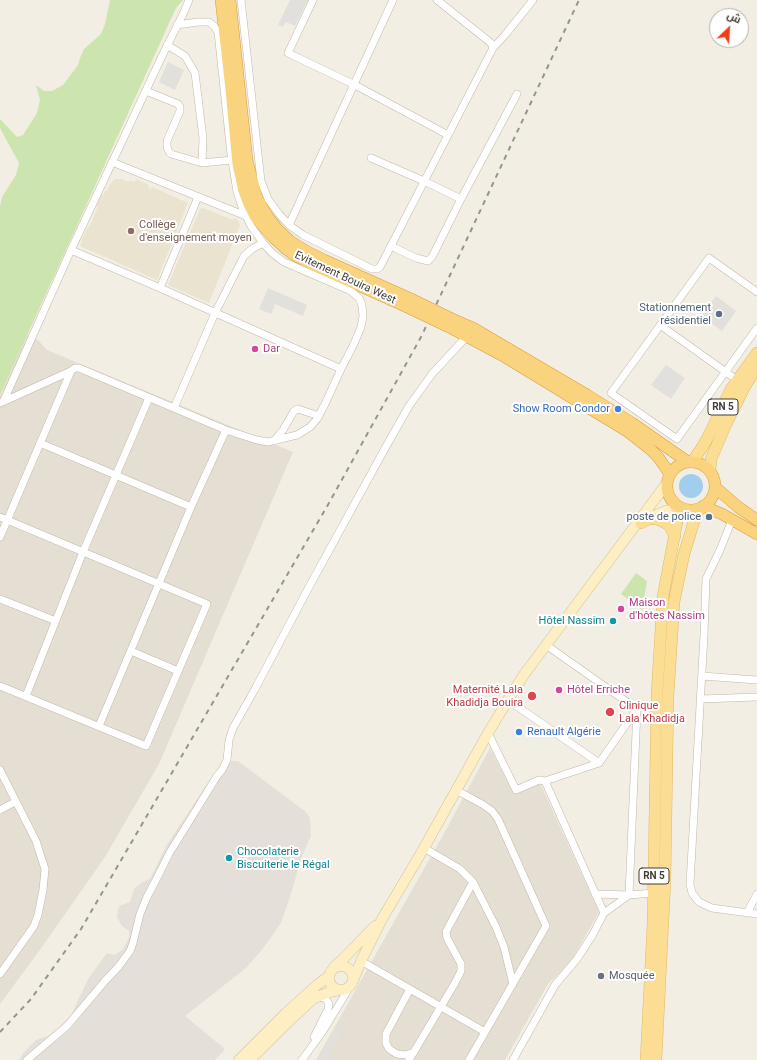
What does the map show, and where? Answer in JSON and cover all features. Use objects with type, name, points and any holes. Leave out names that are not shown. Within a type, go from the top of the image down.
[{"type":"highway","name":"Evitement Bouira West","points":[[221,0],[238,164],[244,191],[249,204],[262,225],[286,249],[311,264],[366,288],[409,303]]},
{"type":"highway","name":"Evitement Bouira West","points":[[230,0],[247,160],[257,198],[268,217],[278,230],[306,251],[470,332]]},
{"type":"highway","points":[[470,332],[594,399],[632,422],[675,444],[690,462]]},
{"type":"highway","points":[[470,332],[505,357],[627,431],[650,449],[658,457],[669,478],[668,493],[678,506],[695,510],[702,507],[712,498],[715,487],[714,482],[710,472],[705,466],[699,463],[690,462],[678,466],[669,478]]},
{"type":"highway","points":[[715,487],[738,507],[757,520]]},
{"type":"highway","points":[[702,507],[732,520],[757,534]]},
{"type":"main road","name":"RN 5","points":[[690,462],[703,446],[737,380],[757,353]]},
{"type":"main road","name":"RN 5","points":[[710,472],[711,459],[726,424],[745,386],[757,367]]},
{"type":"main road","points":[[250,1060],[314,998],[344,989],[352,983],[382,919],[424,848],[488,733],[523,676],[669,478]]},
{"type":"main road","points":[[628,535],[649,517],[678,506]]},
{"type":"main road","name":"RN 5","points":[[646,1060],[654,893],[657,693],[661,621],[664,590],[675,536],[678,506]]},
{"type":"main road","name":"RN 5","points":[[656,1060],[665,881],[668,697],[673,614],[678,580],[684,554],[695,518],[702,507]]},
{"type":"main road","points":[[641,523],[649,520],[660,520],[669,525],[675,536]]},
{"type":"main road","points":[[330,975],[382,919]]},
{"type":"main road","points":[[239,1060],[291,1008],[340,966],[347,967],[352,973],[352,983]]},
{"type":"main road","points":[[330,975],[333,987],[340,990]]},
{"type":"street","points":[[2,401],[112,162],[189,0]]},
{"type":"street","points":[[241,0],[261,181],[268,199],[289,225],[303,235],[372,269],[377,269],[380,267],[493,48],[532,0]]},
{"type":"street","points":[[313,0],[288,53],[354,85],[448,135]]},
{"type":"street","points":[[289,225],[393,0]]},
{"type":"street","points":[[437,0],[491,43],[493,48]]},
{"type":"street","points":[[2,401],[75,368],[79,368],[226,430],[268,442],[297,435],[310,427],[319,416],[340,369],[354,344],[361,327],[363,316],[362,305],[359,298],[351,291],[284,262],[272,254],[251,226],[237,192],[218,32],[214,26],[208,22],[177,25]]},
{"type":"street","points":[[167,45],[185,56],[195,73],[203,138],[202,163]]},
{"type":"street","points":[[146,91],[178,104],[180,107],[180,111],[167,142],[167,147],[171,154],[202,163],[232,160]]},
{"type":"street","points":[[391,246],[416,258],[428,261],[432,257],[517,94]]},
{"type":"street","points":[[371,158],[461,199]]},
{"type":"street","points":[[112,162],[246,216]]},
{"type":"street","points":[[160,288],[198,197]]},
{"type":"street","points":[[174,408],[215,313],[244,256],[252,249],[263,243]]},
{"type":"street","points":[[71,250],[160,288],[340,369]]},
{"type":"street","points":[[757,292],[709,258],[611,393],[675,444],[757,328]]},
{"type":"street","points":[[359,298],[363,295],[366,288]]},
{"type":"street","points":[[660,325],[737,380]]},
{"type":"street","points":[[27,1060],[67,1026],[127,955],[133,943],[140,914],[170,852],[222,770],[226,760],[229,740],[233,728],[383,452],[418,393],[432,374],[470,332]]},
{"type":"street","points":[[0,537],[3,519],[40,443],[71,371]]},
{"type":"street","points":[[26,696],[83,552],[150,398]]},
{"type":"street","points":[[274,441],[283,430],[294,411],[298,409],[319,416]]},
{"type":"street","points":[[99,726],[191,507],[226,430]]},
{"type":"street","points":[[40,443],[191,507]]},
{"type":"street","points":[[0,686],[146,746],[207,604],[3,519]]},
{"type":"street","points":[[732,520],[706,579],[701,699],[690,884],[692,893],[699,902],[712,908],[757,914]]},
{"type":"street","points":[[0,599],[56,621]]},
{"type":"street","points":[[546,645],[637,709]]},
{"type":"street","points":[[131,651],[178,671]]},
{"type":"street","points":[[702,676],[757,680]]},
{"type":"street","points":[[701,699],[757,697]]},
{"type":"street","points":[[508,700],[599,763]]},
{"type":"street","points":[[488,733],[516,790],[539,780],[545,781],[599,763],[637,709]]},
{"type":"street","points":[[629,895],[637,709]]},
{"type":"street","points":[[0,770],[36,842],[45,869],[43,890],[38,915],[34,926],[0,974]]},
{"type":"street","points":[[545,781],[604,913]]},
{"type":"street","points":[[456,790],[492,810],[498,819],[546,926],[469,1060]]},
{"type":"street","points":[[0,810],[16,802]]},
{"type":"street","points":[[424,848],[460,869],[473,882],[496,927],[504,947],[513,984]]},
{"type":"street","points":[[409,1060],[461,971],[461,964],[447,938],[446,932],[473,882]]},
{"type":"street","points":[[595,894],[629,895],[654,893]]},
{"type":"street","points":[[747,913],[757,894]]},
{"type":"street","points":[[513,1060],[554,985],[577,959],[592,936],[604,913],[629,895]]},
{"type":"street","points":[[361,962],[485,1032]]},
{"type":"street","points":[[303,1057],[328,1010],[330,975]]},
{"type":"street","points":[[303,1057],[323,1031],[352,983]]},
{"type":"street","points":[[410,989],[386,1034],[386,1043],[389,1049],[397,1054],[406,1055],[414,1052]]},
{"type":"street","points":[[314,998],[321,997],[326,999],[329,1004]]},
{"type":"shaded area","points":[[290,0],[308,0],[295,26],[286,22],[283,27],[278,25]]},
{"type":"shaded area","points":[[168,62],[184,70],[175,90],[159,82]]},
{"type":"shaded area","name":"Collège d'enseignement moyen","points":[[115,179],[121,179],[129,182],[130,180],[135,182],[136,179],[149,185],[148,188],[151,189],[152,187],[188,203],[157,280],[80,246],[98,207],[96,206],[101,195],[107,191],[110,184]]},
{"type":"shaded area","points":[[203,208],[233,220],[234,218],[238,220],[240,225],[209,303],[168,285],[200,209]]},
{"type":"shaded area","points":[[268,288],[307,305],[303,316],[275,304],[271,314],[259,309]]},
{"type":"shaded area","name":"Stationnement résidentiel","points":[[716,296],[736,311],[722,331],[701,316]]},
{"type":"shaded area","points":[[27,335],[38,340],[47,350],[293,452],[159,764],[105,857],[0,1004],[0,395]]},
{"type":"shaded area","points":[[666,365],[685,378],[671,399],[651,385]]},
{"type":"shaded area","points":[[490,748],[514,794],[540,783],[599,912],[574,956],[563,970],[548,984],[505,1060],[316,1060],[447,828]]},
{"type":"shaded area","points":[[232,761],[238,761],[306,812],[310,818],[311,836],[302,856],[281,923],[261,951],[246,968],[185,1016],[225,1049],[215,1060],[19,1060],[24,1052],[36,1040],[48,1036],[71,1015],[88,979],[107,953],[115,955],[123,949],[129,937],[129,931],[122,926],[117,917],[119,906],[130,902],[134,889],[142,882],[150,879],[166,846],[211,778],[223,765]]},
{"type":"shaded area","points":[[336,1028],[342,1031],[326,1060],[318,1060]]},
{"type":"green space","points":[[110,0],[183,0],[176,8],[0,395],[0,206],[2,197],[16,175],[19,163],[1,130],[0,119],[17,137],[23,135],[37,113],[40,100],[36,85],[44,91],[52,91],[63,85],[78,65],[84,49],[101,34],[105,24]]},
{"type":"green space","points":[[636,573],[647,581],[642,610],[621,594]]},
{"type":"water","points":[[691,474],[700,477],[703,486],[700,495],[691,498],[682,495],[679,486],[682,477]]},
{"type":"railway","points":[[0,1032],[31,999],[81,929],[329,503],[421,337],[579,0]]},
{"type":"place","name":"Collège d'enseignement moyen","points":[[131,231]]},
{"type":"place","name":"Stationnement résidentiel","points":[[719,314]]},
{"type":"place","name":"Dar","points":[[255,349]]},
{"type":"place","name":"Show Room Condor","points":[[618,409]]},
{"type":"place","name":"poste de police","points":[[709,517]]},
{"type":"place","name":"Maison d'hôtes Nassim","points":[[621,609]]},
{"type":"place","name":"Hôtel Nassim","points":[[613,621]]},
{"type":"place","name":"Hôtel Erriche","points":[[559,690]]},
{"type":"place","name":"Maternité Lala Khadidja Bouira","points":[[532,696]]},
{"type":"place","name":"Clinique Lala Khadidja","points":[[610,712]]},
{"type":"place","name":"Renault Algérie","points":[[519,732]]},
{"type":"place","name":"Chocolaterie Biscuiterie le Régal","points":[[229,858]]},
{"type":"place","name":"Mosquée","points":[[601,976]]}]
